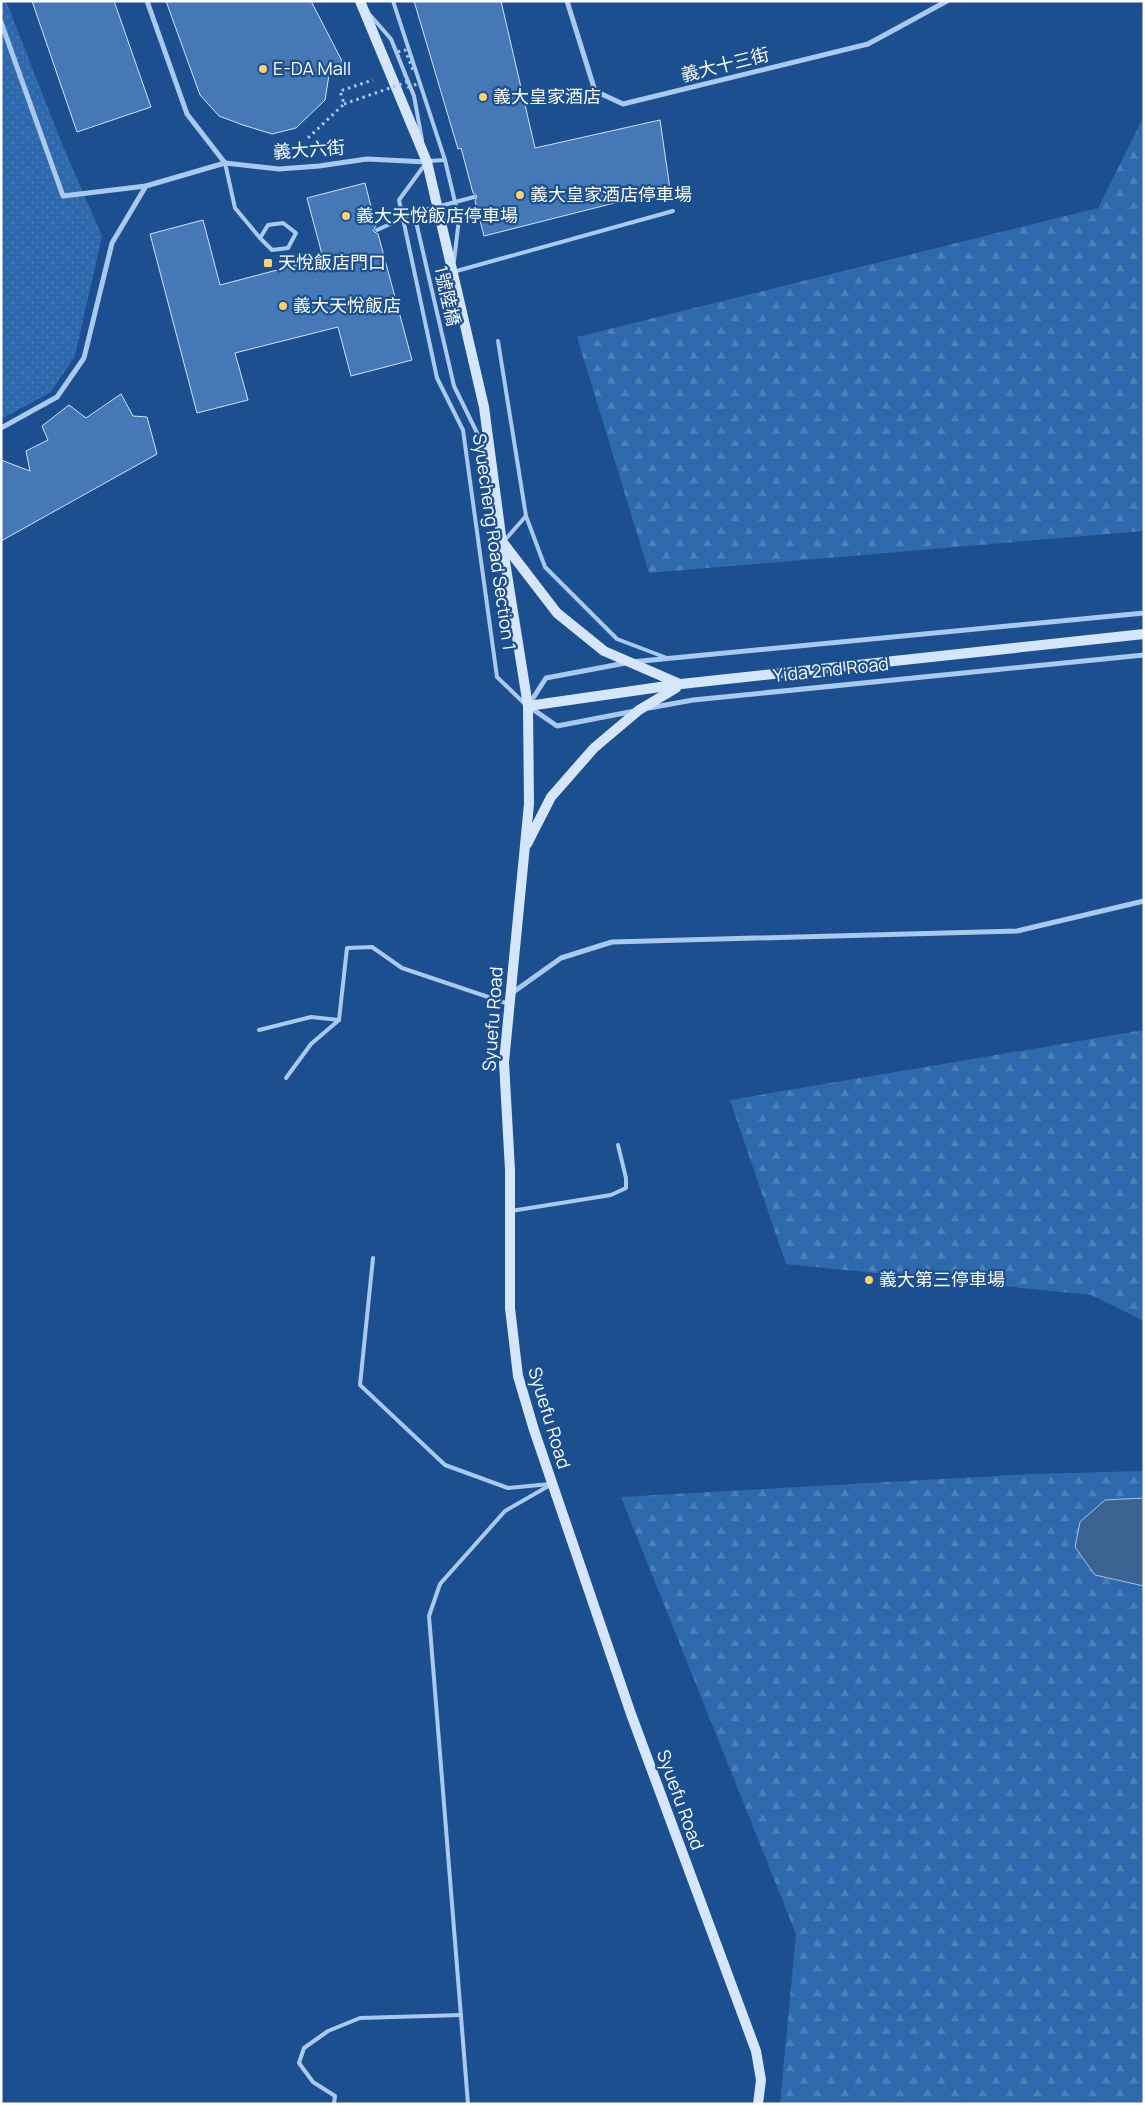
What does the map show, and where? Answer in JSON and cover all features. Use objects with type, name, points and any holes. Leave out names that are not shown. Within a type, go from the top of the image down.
[{"type":"main road","name":"Syuecheng Road Section 1","points":[[362,4],[427,162],[484,407],[502,543],[528,706]]},
{"type":"main road","points":[[502,543],[557,613],[604,651],[681,684]]},
{"type":"main road","name":"Yida 2nd Road","points":[[528,706],[681,684],[1144,634]]},
{"type":"main road","points":[[525,849],[551,796],[594,748],[639,710],[681,684]]},
{"type":"main road","name":"Syuefu Road","points":[[528,706],[529,804],[504,1062],[510,1210],[510,1308],[518,1376],[552,1484],[634,1723],[756,2051],[760,2080],[758,2104]]},
{"type":"street","points":[[1,22],[63,196],[146,186],[225,163],[187,114],[147,1]]},
{"type":"street","name":"義大十三街","points":[[567,1],[595,91],[623,104],[868,44],[947,1]]},
{"type":"street","name":"義大六街","points":[[225,163],[279,169],[319,166],[367,159],[427,162]]},
{"type":"street","points":[[1,428],[57,397],[84,358],[112,243],[146,186]]},
{"type":"street","name":"Yida 2nd Road","points":[[1144,613],[672,660],[631,662],[546,678],[528,706],[557,726],[693,700],[1144,655]]},
{"type":"street","points":[[510,999],[561,958],[612,942],[1017,931],[1144,901]]},
{"type":"lane","points":[[353,1],[362,4]]},
{"type":"lane","points":[[393,1],[445,160],[458,219],[453,272],[672,211]]},
{"type":"lane","points":[[427,162],[445,160]]},
{"type":"lane","name":"Syuecheng Road Section 1","points":[[427,162],[400,200],[437,378],[463,430],[497,677],[528,706]]},
{"type":"lane","points":[[225,163],[235,208],[260,238],[272,250],[288,248],[296,234],[283,223],[268,225],[260,238]]},
{"type":"lane","points":[[377,230],[414,213],[474,197]]},
{"type":"lane","name":"1號陸橋","points":[[414,213],[454,386],[491,462]]},
{"type":"lane","name":"Syuecheng Road Section 1","points":[[498,341],[526,516],[502,543]]},
{"type":"lane","name":"Yida 2nd Road","points":[[526,516],[545,567],[616,639],[672,660]]},
{"type":"lane","points":[[286,1078],[311,1044],[339,1020],[347,948],[372,947],[402,968],[510,999]]},
{"type":"lane","points":[[259,1030],[311,1018],[339,1020]]},
{"type":"lane","points":[[510,1210],[611,1195],[626,1188],[626,1178],[618,1145]]},
{"type":"lane","points":[[373,1258],[360,1385],[445,1465],[508,1488],[552,1484]]},
{"type":"lane","points":[[468,2104],[429,1616],[440,1584],[505,1511],[552,1484]]},
{"type":"lane","points":[[334,2104],[335,2096],[313,2082],[299,2062],[304,2048],[328,2031],[360,2018],[461,2016]]},
{"type":"path","points":[[413,70],[405,50],[397,52],[408,87],[421,83]]},
{"type":"path","points":[[344,104],[340,92],[372,80]]},
{"type":"path","points":[[308,138],[344,104],[407,82]]},
{"type":"green space","points":[[1,1],[6,1],[63,146],[102,236],[75,356],[51,392],[1,419]]},
{"type":"green space","points":[[1144,116],[1144,531],[649,573],[577,337],[1098,208]]},
{"type":"green space","points":[[1144,1030],[1144,1321],[1091,1295],[786,1264],[730,1100]]},
{"type":"green space","points":[[1144,1471],[1144,2104],[780,2104],[796,1934],[621,1497],[1032,1474]]},
{"type":"shaded area","points":[[1144,1498],[1144,1586],[1095,1575],[1075,1547],[1080,1522],[1105,1500]]},
{"type":"building","points":[[32,1],[114,1],[151,107],[77,132]]},
{"type":"building","name":"E-DA Mall","points":[[166,1],[311,1],[343,63],[329,75],[325,100],[296,128],[272,134],[243,125],[219,116],[200,95]]},
{"type":"building","name":"義大皇家酒店","points":[[414,1],[501,1],[535,148],[660,120],[670,189],[484,236],[475,201],[477,196],[473,193],[461,148],[458,149]]},
{"type":"building","name":"義大天悅飯店","points":[[365,183],[376,226],[373,231],[378,234],[412,360],[351,376],[338,327],[235,353],[248,400],[197,413],[150,234],[203,220],[220,285],[323,258],[307,198]]},
{"type":"building","points":[[121,394],[133,416],[147,417],[157,454],[1,541],[1,460],[30,471],[26,451],[48,440],[42,426],[69,405],[86,418]]},
{"type":"place","name":"E-DA Mall","points":[[263,69]]},
{"type":"place","name":"義大皇家酒店","points":[[483,97]]},
{"type":"place","name":"義大皇家酒店停車場","points":[[520,195]]},
{"type":"place","name":"義大天悅飯店停車場","points":[[346,216]]},
{"type":"place","name":"天悅飯店門口","points":[[268,263]]},
{"type":"place","name":"義大天悅飯店","points":[[283,306]]},
{"type":"place","name":"義大第三停車場","points":[[869,1280]]}]
